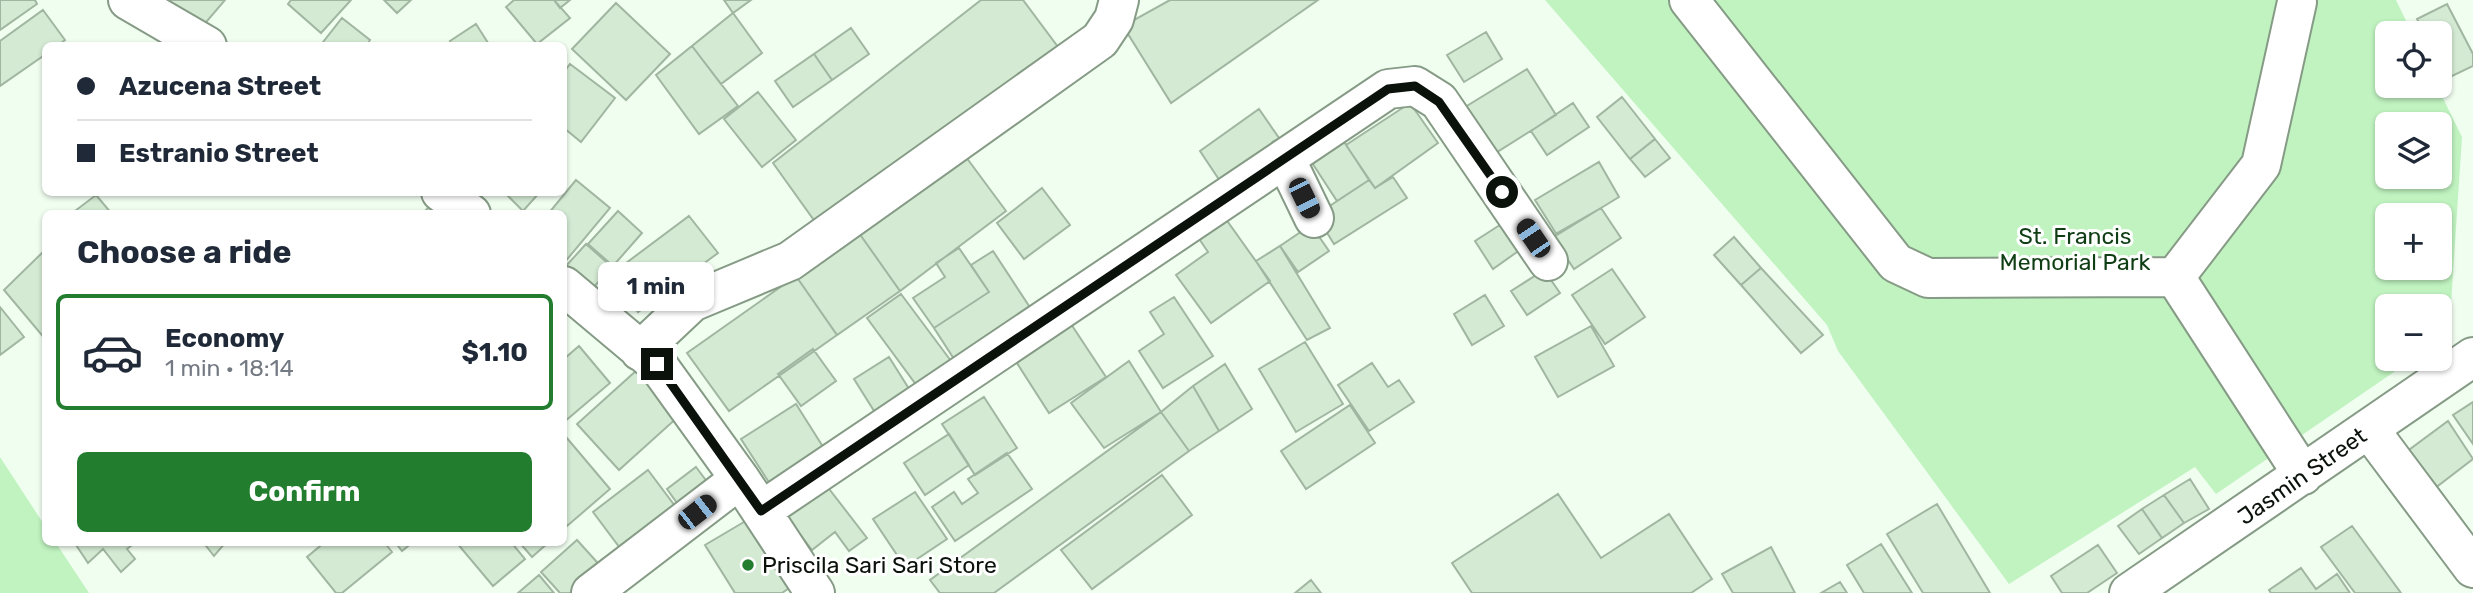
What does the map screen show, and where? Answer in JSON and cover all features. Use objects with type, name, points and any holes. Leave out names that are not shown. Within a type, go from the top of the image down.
[{"type":"street","points":[[128,0],[200,42]]},
{"type":"street","points":[[640,351],[692,302],[790,261],[1100,40],[1114,19],[1119,0]]},
{"type":"street","points":[[1689,0],[1896,262],[1928,278],[2175,277]]},
{"type":"street","points":[[2175,277],[2260,165],[2297,2]]},
{"type":"street","points":[[761,511],[1388,89],[1415,86],[1439,102],[1548,261]]},
{"type":"street","points":[[1285,158],[1314,218]]},
{"type":"street","points":[[446,196],[466,210]]},
{"type":"street","points":[[2175,277],[2198,317],[2302,475]]},
{"type":"street","points":[[567,289],[657,364],[740,479],[815,593]]},
{"type":"street","name":"Jasmin Street","points":[[2129,593],[2473,357]]},
{"type":"street","points":[[2369,429],[2473,568]]},
{"type":"street","points":[[591,593],[740,479]]},
{"type":"green space","name":"St. Francis Memorial Park","points":[[1545,0],[2396,0],[2406,21],[2375,21],[2375,98],[2443,98],[2450,112],[2375,112],[2375,189],[2452,189],[2452,117],[2462,137],[2452,294],[2375,294],[2375,371],[2395,371],[2216,494],[2195,467],[2009,584],[1838,351],[1827,325]]},
{"type":"green space","points":[[0,457],[42,521],[42,546],[58,546],[89,593],[0,593]]},
{"type":"building","points":[[0,0],[35,0],[37,4],[0,30]]},
{"type":"building","points":[[163,0],[225,0],[202,27]]},
{"type":"building","points":[[291,0],[351,0],[321,33],[288,4]]},
{"type":"building","points":[[384,0],[411,0],[397,13]]},
{"type":"building","points":[[514,0],[554,0],[570,18],[540,42],[535,42],[506,7]]},
{"type":"building","points":[[554,0],[570,0],[560,8]]},
{"type":"building","points":[[724,0],[751,0],[733,13]]},
{"type":"building","points":[[981,0],[1023,0],[1064,55],[821,230],[773,163]]},
{"type":"building","points":[[1170,0],[1318,0],[1171,103],[1123,26]]},
{"type":"building","points":[[616,3],[670,54],[626,100],[572,49]]},
{"type":"building","points":[[2447,4],[2473,54],[2473,66],[2452,76],[2452,21],[2417,19]]},
{"type":"building","points":[[43,10],[65,40],[42,42],[42,57],[0,86],[0,41]]},
{"type":"building","points":[[733,13],[762,53],[721,84],[692,46]]},
{"type":"building","points":[[342,18],[370,40],[369,42],[323,42]]},
{"type":"building","points":[[476,24],[487,42],[451,42]]},
{"type":"building","points":[[851,28],[869,54],[832,80],[814,54]]},
{"type":"building","points":[[1486,32],[1502,59],[1464,82],[1447,55]]},
{"type":"building","points":[[692,46],[738,106],[699,134],[656,75]]},
{"type":"building","points":[[814,54],[832,80],[793,107],[775,81]]},
{"type":"building","points":[[570,64],[615,98],[581,142],[567,130],[567,68]]},
{"type":"building","points":[[1527,69],[1556,115],[1486,159],[1457,112]]},
{"type":"building","points":[[758,92],[796,140],[762,167],[724,119]]},
{"type":"building","points":[[1622,97],[1655,139],[1630,159],[1597,117]]},
{"type":"building","points":[[1410,103],[1438,143],[1375,188],[1346,145]]},
{"type":"building","points":[[1573,103],[1589,127],[1547,155],[1531,131]]},
{"type":"building","points":[[1259,109],[1286,148],[1226,190],[1200,151]]},
{"type":"building","points":[[1337,131],[1369,180],[1337,201],[1305,152]]},
{"type":"building","points":[[1655,139],[1670,158],[1645,177],[1630,159]]},
{"type":"building","points":[[966,157],[1006,211],[900,291],[859,233]]},
{"type":"building","points":[[1599,162],[1619,197],[1557,235],[1535,200]]},
{"type":"building","points":[[1393,177],[1407,198],[1334,244],[1316,215],[1369,180],[1375,188]]},
{"type":"building","points":[[576,180],[610,208],[567,259],[567,210],[551,210],[563,196],[567,196],[567,191]]},
{"type":"building","points":[[1042,188],[1070,225],[1024,259],[997,223]]},
{"type":"building","points":[[97,196],[109,210],[76,210]]},
{"type":"building","points":[[508,196],[536,196],[524,210]]},
{"type":"building","points":[[432,204],[438,210],[426,210]]},
{"type":"building","points":[[1218,208],[1270,281],[1211,323],[1176,275],[1208,252],[1191,227]]},
{"type":"building","points":[[1601,208],[1621,238],[1574,269],[1552,236]]},
{"type":"building","points":[[618,211],[642,233],[613,266],[588,244]]},
{"type":"building","points":[[689,216],[718,253],[638,312],[610,275]]},
{"type":"building","points":[[1506,221],[1524,247],[1493,269],[1475,241]]},
{"type":"building","points":[[1311,225],[1329,251],[1298,272],[1280,246]]},
{"type":"building","points":[[859,233],[900,291],[837,335],[796,276]]},
{"type":"building","points":[[1734,237],[1761,268],[1741,285],[1714,255]]},
{"type":"building","points":[[586,244],[612,267],[592,289],[567,265]]},
{"type":"building","points":[[1280,246],[1330,328],[1307,340],[1256,261]]},
{"type":"building","points":[[959,248],[989,292],[934,328],[913,298],[945,277],[936,263]]},
{"type":"building","points":[[993,251],[1033,312],[956,362],[934,328],[989,292],[971,265]]},
{"type":"building","points":[[42,253],[42,335],[4,290]]},
{"type":"building","points":[[1761,268],[1823,335],[1801,353],[1741,285]]},
{"type":"building","points":[[1612,269],[1645,317],[1605,344],[1572,295]]},
{"type":"building","points":[[1544,270],[1560,293],[1527,315],[1511,291]]},
{"type":"building","points":[[796,276],[837,335],[729,411],[687,353]]},
{"type":"building","points":[[901,294],[954,365],[920,390],[867,318]]},
{"type":"building","points":[[1485,295],[1504,326],[1472,345],[1454,314]]},
{"type":"building","points":[[1174,297],[1213,356],[1163,388],[1139,351],[1164,334],[1150,312]]},
{"type":"building","points":[[0,307],[24,337],[0,355]]},
{"type":"building","points":[[1069,321],[1106,377],[1049,413],[1013,357]]},
{"type":"building","points":[[1591,326],[1614,366],[1558,397],[1535,357]]},
{"type":"building","points":[[1305,342],[1343,404],[1296,432],[1259,369]]},
{"type":"building","points":[[579,346],[610,383],[567,419],[567,356]]},
{"type":"building","points":[[813,349],[836,381],[801,406],[778,374]]},
{"type":"building","points":[[889,357],[911,392],[876,414],[854,379]]},
{"type":"building","points":[[1129,361],[1161,412],[1104,448],[1071,403]]},
{"type":"building","points":[[1372,363],[1388,387],[1399,380],[1414,402],[1369,431],[1338,385]]},
{"type":"building","points":[[1225,364],[1252,409],[1219,431],[1193,386]]},
{"type":"building","points":[[637,370],[679,416],[619,470],[577,424]]},
{"type":"building","points":[[1193,386],[1219,431],[1189,451],[1161,412]]},
{"type":"building","points":[[984,397],[1017,448],[975,475],[942,424]]},
{"type":"building","points":[[2473,402],[2473,444],[2453,415]]},
{"type":"building","points":[[796,404],[825,450],[770,484],[741,439]]},
{"type":"building","points":[[1350,405],[1375,443],[1306,489],[1281,451]]},
{"type":"building","points":[[1161,412],[1189,451],[994,593],[940,593],[930,580]]},
{"type":"building","points":[[2448,421],[2473,459],[2426,495],[2398,458]]},
{"type":"building","points":[[949,434],[969,465],[925,495],[904,463]]},
{"type":"building","points":[[567,438],[610,489],[567,526]]},
{"type":"building","points":[[1007,453],[1032,489],[955,541],[932,507],[954,492],[962,504],[978,493],[968,479]]},
{"type":"building","points":[[696,467],[717,495],[687,517],[667,489]]},
{"type":"building","points":[[648,470],[681,514],[626,556],[593,512]]},
{"type":"building","points":[[1162,475],[1192,515],[1092,589],[1061,550]]},
{"type":"building","points":[[2190,479],[2209,509],[2184,523],[2164,495]]},
{"type":"building","points":[[823,481],[867,538],[849,551],[835,532],[812,550],[782,511]]},
{"type":"building","points":[[915,492],[947,539],[905,567],[873,519]]},
{"type":"building","points":[[1558,494],[1601,558],[1669,514],[1712,579],[1691,593],[1472,593],[1452,563]]},
{"type":"building","points":[[2164,495],[2184,523],[2162,538],[2142,509]]},
{"type":"building","points":[[1937,504],[1990,593],[1923,593],[1887,534]]},
{"type":"building","points":[[2142,509],[2162,538],[2139,554],[2118,526]]},
{"type":"building","name":"Priscila Sari Sari Store","points":[[749,519],[792,586],[782,593],[735,593],[705,545]]},
{"type":"building","points":[[2352,526],[2401,593],[2355,593],[2321,547]]},
{"type":"building","points":[[577,540],[605,571],[580,593],[560,593],[541,572]]},
{"type":"building","points":[[1881,544],[1912,593],[1864,593],[1847,565]]},
{"type":"building","points":[[2098,545],[2117,573],[2087,593],[2062,593],[2051,576]]},
{"type":"building","points":[[77,546],[131,546],[127,549],[135,559],[121,572],[103,549],[88,563]]},
{"type":"building","points":[[206,546],[223,546],[214,556]]},
{"type":"building","points":[[320,546],[387,546],[392,552],[342,593],[336,593],[307,557]]},
{"type":"building","points":[[459,546],[514,546],[525,559],[493,586]]},
{"type":"building","points":[[522,546],[544,546],[532,557]]},
{"type":"building","points":[[1771,547],[1795,593],[1733,593],[1722,574]]},
{"type":"building","points":[[2301,568],[2316,589],[2337,574],[2350,593],[2271,593],[2269,590]]},
{"type":"building","points":[[539,575],[554,593],[518,593]]},
{"type":"building","points":[[1311,580],[1321,593],[1295,593]]},
{"type":"building","points":[[1840,582],[1847,593],[1821,593]]},
{"type":"place","name":"Priscila Sari Sari Store","points":[[748,565]]},
{"type":"route","points":[[657,364],[761,511],[1388,89],[1415,86],[1439,102],[1502,192]]}]
